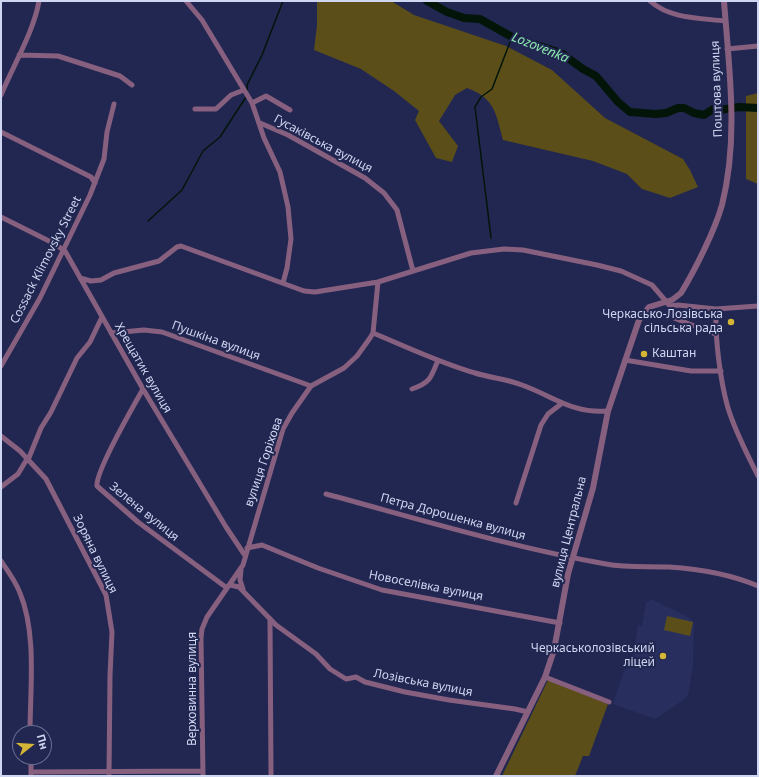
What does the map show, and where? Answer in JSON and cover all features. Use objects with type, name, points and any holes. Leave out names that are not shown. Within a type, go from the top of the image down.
[{"type":"street","points":[[1,95],[9,74],[20,55],[39,1]]},
{"type":"street","points":[[186,1],[202,20],[252,103],[264,138],[280,172],[288,207],[290,254],[282,283]]},
{"type":"street","points":[[650,1],[666,12],[682,16],[725,21]]},
{"type":"street","name":"Поштова вулиця","points":[[666,301],[672,300],[681,293],[716,223],[726,185],[732,125],[724,1]]},
{"type":"street","points":[[727,48],[758,46]]},
{"type":"street","points":[[20,55],[58,56],[120,76],[132,85]]},
{"type":"street","points":[[195,109],[216,109],[230,95],[244,90]]},
{"type":"street","points":[[252,103],[266,96],[290,110]]},
{"type":"street","name":"Cossack Klimovsky Street","points":[[1,366],[40,298],[64,251],[95,183],[104,159],[114,104]]},
{"type":"street","name":"Гусаківська вулиця","points":[[260,123],[288,135],[366,178],[384,193],[397,210],[413,271]]},
{"type":"street","points":[[1,132],[91,177],[95,183]]},
{"type":"street","points":[[1,224],[2,218]]},
{"type":"street","name":"Хрещатик вулиця","points":[[2,218],[53,243],[64,251],[143,389],[226,527],[244,554]]},
{"type":"street","points":[[80,278],[91,281],[101,280],[114,273],[159,261],[177,247],[181,246],[304,291],[315,292],[378,282],[491,250],[523,250],[598,265],[621,272],[652,285],[670,306],[674,318],[715,334]]},
{"type":"street","points":[[378,282],[374,333],[438,360],[475,373],[523,385],[561,404],[579,410],[595,412],[608,411]]},
{"type":"street","name":"вулиця Центральна","points":[[496,776],[545,677],[554,650],[568,574],[574,558],[593,488],[608,411],[625,360],[642,314],[651,306],[666,301]]},
{"type":"street","points":[[670,306],[678,305],[716,309],[758,306]]},
{"type":"street","points":[[716,309],[715,334],[728,407],[758,476]]},
{"type":"street","points":[[1,487],[18,474],[28,459],[41,428],[51,412],[77,358],[90,342],[102,317]]},
{"type":"street","name":"Пушкіна вулиця","points":[[111,334],[144,330],[162,332],[311,386]]},
{"type":"street","name":"вулиця Горіхова","points":[[228,587],[241,570],[244,554],[283,429],[292,413],[311,386],[344,368],[357,356],[374,333]]},
{"type":"street","points":[[412,389],[427,382],[431,378],[438,360]]},
{"type":"street","points":[[625,360],[691,371],[721,371]]},
{"type":"street","name":"Зелена вулиця","points":[[143,389],[113,444],[97,478],[97,486],[138,522],[228,587]]},
{"type":"street","points":[[516,503],[541,425],[548,414],[561,404]]},
{"type":"street","name":"Зоряна вулиця","points":[[1,436],[20,451],[46,480],[102,585],[108,604],[112,632],[109,774]]},
{"type":"street","name":"Петра Дорошенка вулиця","points":[[326,494],[499,541],[574,558],[610,565],[669,567],[700,570],[734,576],[758,586]]},
{"type":"street","name":"Новоселівка вулиця","points":[[247,548],[262,545],[318,568],[382,590],[560,622]]},
{"type":"street","points":[[1,561],[20,592],[28,621],[31,648],[30,725]]},
{"type":"street","points":[[241,570],[240,580],[243,590]]},
{"type":"street","name":"Лозівська вулиця","points":[[228,587],[237,586],[243,590],[266,613],[270,620],[316,654],[330,669],[346,679],[356,677],[365,682],[405,692],[528,712]]},
{"type":"street","name":"Верховинна вулиця","points":[[204,773],[202,629],[207,616],[228,587]]},
{"type":"street","points":[[270,620],[271,776]]},
{"type":"street","points":[[545,677],[609,702]]},
{"type":"street","points":[[31,774],[204,773]]},
{"type":"shaded area","points":[[317,1],[391,1],[414,15],[506,46],[552,70],[605,118],[683,159],[698,187],[670,198],[642,189],[627,174],[593,161],[503,140],[496,115],[489,102],[476,92],[467,88],[455,95],[439,121],[458,146],[452,162],[436,158],[415,120],[419,111],[394,91],[361,69],[314,50],[317,25]]},
{"type":"shaded area","points":[[758,93],[758,184],[746,179],[746,96]]},
{"type":"shaded area","name":"Черкаськолозівський ліцей","points":[[651,599],[686,616],[692,620],[694,624],[693,666],[688,695],[685,699],[655,719],[613,704],[624,671],[632,665],[638,625],[642,626],[646,603]]},
{"type":"shaded area","points":[[667,616],[693,622],[690,636],[664,630]]},
{"type":"shaded area","points":[[548,680],[608,704],[589,756],[583,756],[575,776],[502,776]]},
{"type":"waterway","points":[[247,90],[247,85],[262,55],[283,1]]},
{"type":"waterway","name":"Lozovenka","points":[[427,1],[447,12],[464,18],[480,19],[512,37],[561,53],[583,69],[596,76],[618,102],[630,112],[656,114],[666,113],[678,108],[684,108],[694,113],[704,115],[713,109],[720,110],[739,107],[758,108]]},
{"type":"waterway","points":[[491,238],[475,107],[481,97],[492,89],[512,37]]},
{"type":"waterway","points":[[148,221],[182,190],[203,151],[220,137],[246,97]]},
{"type":"place","name":"Черкасько-Лозівська сільська рада","points":[[731,322]]},
{"type":"place","name":"Каштан","points":[[644,354]]},
{"type":"place","name":"Черкаськолозівський ліцей","points":[[663,656]]}]
